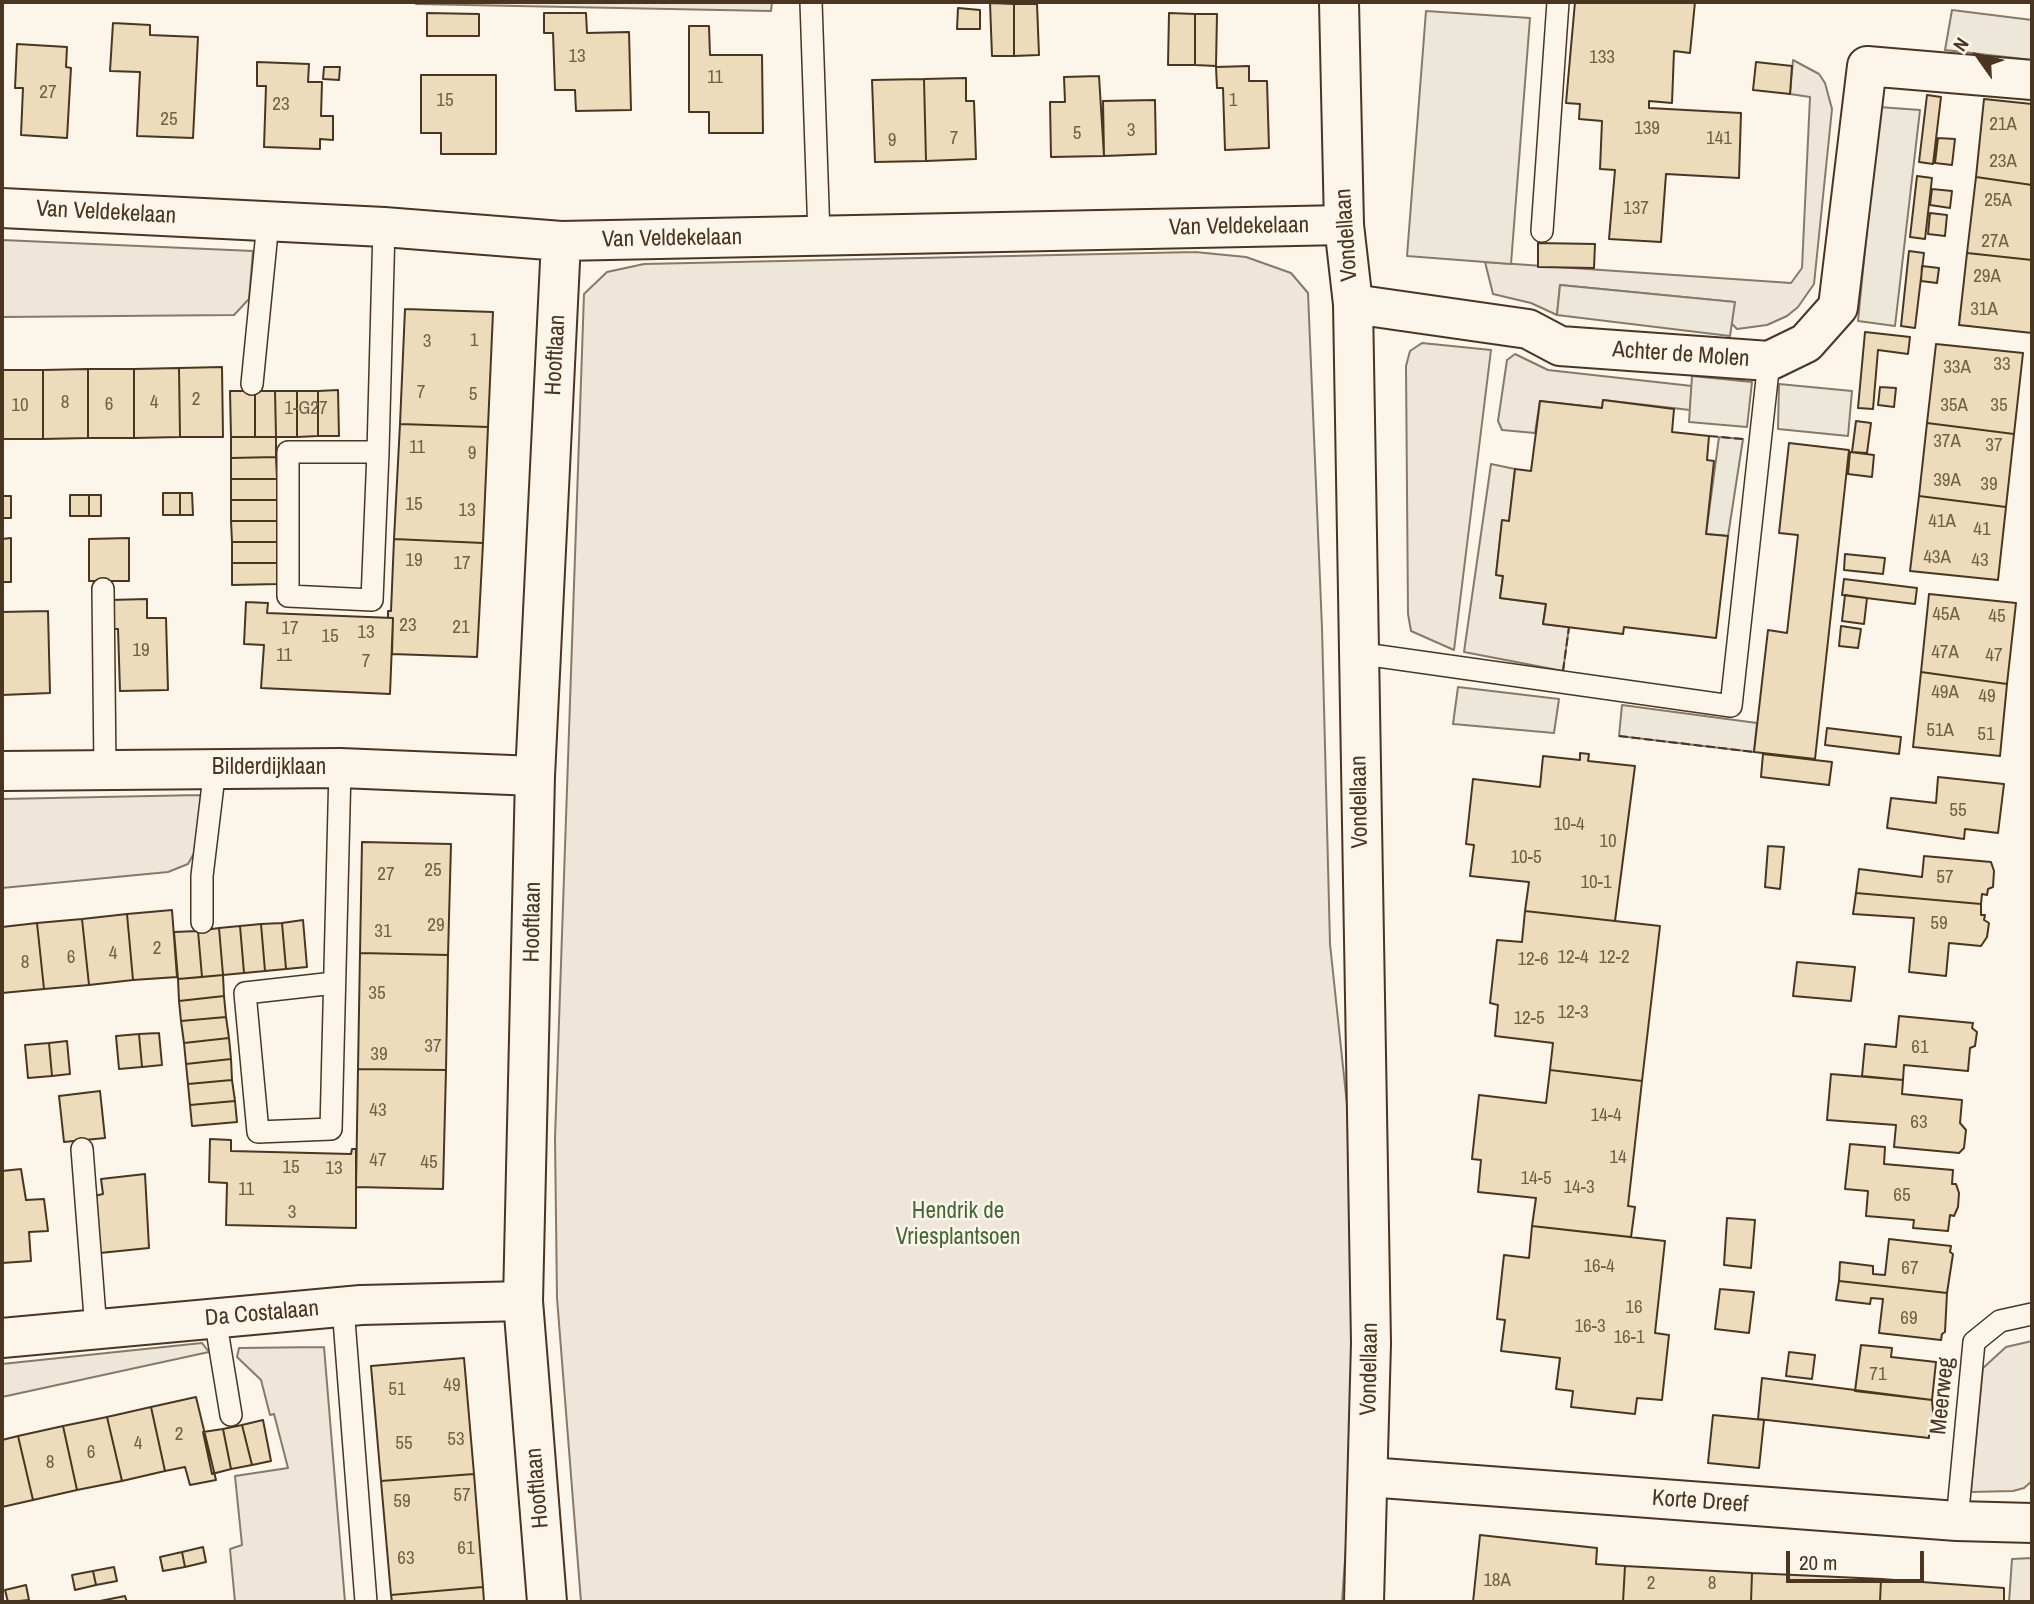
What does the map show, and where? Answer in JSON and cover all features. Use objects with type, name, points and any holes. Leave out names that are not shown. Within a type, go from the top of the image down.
[{"type":"street","name":"Vondellaan","points":[[1339,2],[1343,225],[1353,304],[1371,1343],[1364,1602]]},
{"type":"street","name":"Achter de Molen","points":[[1353,304],[1528,329],[1560,346],[1769,361],[1806,343],[1838,307],[1867,66],[2032,80]]},
{"type":"street","name":"Van Veldekelaan","points":[[2,208],[384,227],[561,241],[1343,225]]},
{"type":"street","name":"Hooftlaan","points":[[547,1602],[523,1301],[536,776],[561,241]]},
{"type":"street","name":"Bilderdijklaan","points":[[2,771],[340,768],[536,776]]},
{"type":"street","name":"Da Costalaan","points":[[2,1338],[343,1307],[523,1301]]},
{"type":"street","name":"Korte Dreef","points":[[1368,1478],[1957,1521],[2032,1523]]},
{"type":"lane","points":[[811,2],[819,236]]},
{"type":"lane","points":[[1542,231],[1558,2]]},
{"type":"lane","points":[[252,384],[268,222]]},
{"type":"lane","points":[[378,452],[288,452],[288,596],[372,600],[378,452],[384,227]]},
{"type":"lane","points":[[1357,653],[1731,706],[1769,361]]},
{"type":"lane","points":[[103,589],[104,770]]},
{"type":"lane","points":[[202,922],[202,876],[215,768]]},
{"type":"lane","points":[[334,983],[245,993],[258,1132],[331,1129],[340,768]]},
{"type":"lane","points":[[82,1149],[96,1330]]},
{"type":"lane","points":[[343,1307],[366,1602]]},
{"type":"lane","name":"Meerweg","points":[[1957,1521],[1975,1342],[2000,1321],[2032,1314]]},
{"type":"lane","points":[[215,1318],[231,1415]]},
{"type":"green space","points":[[1793,60],[1819,74],[1825,83],[1832,109],[1814,284],[1798,307],[1787,316],[1767,325],[1737,329],[1731,323],[1734,302],[1560,285],[1557,315],[1531,303],[1493,294],[1485,262],[1791,283],[1802,268],[1810,97],[1790,94]]},
{"type":"green space","points":[[2,240],[253,251],[249,299],[234,315],[2,317]]},
{"type":"green space","name":"Hendrik de Vriesplantsoen","points":[[1195,252],[1246,257],[1291,273],[1308,293],[1322,628],[1330,944],[1350,1133],[1356,1407],[1342,1602],[581,1602],[557,1298],[555,1138],[584,294],[607,272],[644,264]]},
{"type":"green space","points":[[1422,343],[1491,350],[1454,650],[1411,631],[1408,614],[1406,366],[1410,351]]},
{"type":"green space","points":[[1515,354],[1548,370],[1692,386],[1690,410],[1603,400],[1602,408],[1540,401],[1535,433],[1502,430],[1498,421],[1507,360]]},
{"type":"green space","points":[[1491,464],[1515,469],[1509,521],[1502,521],[1496,575],[1503,576],[1500,598],[1546,604],[1543,624],[1569,627],[1563,671],[1464,652]]},
{"type":"green space","points":[[201,795],[198,846],[188,864],[168,872],[2,888],[2,799]]},
{"type":"green space","points":[[2032,1341],[2032,1481],[2024,1488],[2013,1491],[1971,1492],[1983,1368],[2006,1347]]},
{"type":"green space","points":[[202,1343],[209,1352],[2,1397],[2,1364]]},
{"type":"green space","points":[[324,1347],[345,1602],[235,1602],[230,1549],[242,1545],[235,1476],[288,1468],[274,1414],[270,1415],[261,1380],[237,1357],[239,1348]]},
{"type":"green space","points":[[2032,1558],[2032,1602],[2009,1602],[2012,1559]]},
{"type":"shaded area","points":[[416,2],[772,2],[771,11]]},
{"type":"shaded area","points":[[1952,10],[2032,20],[2032,60],[1945,50]]},
{"type":"shaded area","points":[[1426,11],[1530,18],[1511,264],[1407,256]]},
{"type":"shaded area","points":[[1879,107],[1920,110],[1895,326],[1858,321]]},
{"type":"shaded area","points":[[1560,285],[1735,302],[1730,336],[1557,315]]},
{"type":"shaded area","points":[[1692,376],[1752,382],[1747,427],[1689,422]]},
{"type":"shaded area","points":[[1779,384],[1852,391],[1848,436],[1778,429]]},
{"type":"shaded area","points":[[1719,437],[1743,439],[1728,536],[1706,534]]},
{"type":"shaded area","points":[[1458,687],[1559,699],[1554,733],[1453,724]]},
{"type":"shaded area","points":[[1622,705],[1757,723],[1754,752],[1619,736]]},
{"type":"building","points":[[1575,2],[1695,2],[1690,53],[1674,51],[1672,103],[1649,101],[1649,108],[1741,113],[1739,178],[1666,174],[1661,242],[1609,239],[1615,170],[1600,169],[1602,121],[1579,119],[1580,104],[1566,103]]},
{"type":"building","points":[[990,3],[1014,4],[1014,56],[992,56]]},
{"type":"building","points":[[1014,4],[1037,4],[1039,55],[1014,56]]},
{"type":"building","points":[[958,8],[980,10],[980,29],[957,29]]},
{"type":"building","points":[[427,13],[479,14],[479,36],[427,36]]},
{"type":"building","points":[[544,13],[586,13],[587,33],[629,32],[631,110],[576,111],[575,90],[555,90],[553,33],[544,33]]},
{"type":"building","points":[[1169,13],[1195,14],[1195,65],[1168,65]]},
{"type":"building","points":[[1195,14],[1217,14],[1216,66],[1195,65]]},
{"type":"building","points":[[113,23],[150,25],[150,35],[198,37],[193,138],[137,136],[140,72],[110,71]]},
{"type":"building","points":[[689,26],[709,26],[710,55],[762,55],[763,133],[709,133],[709,112],[689,112]]},
{"type":"building","points":[[17,44],[67,47],[66,67],[71,68],[67,138],[21,135],[23,88],[15,88]]},
{"type":"building","points":[[257,62],[309,64],[308,82],[322,82],[321,116],[333,116],[333,140],[320,139],[320,149],[264,147],[266,86],[257,86]]},
{"type":"building","points":[[1756,62],[1792,66],[1790,94],[1753,90]]},
{"type":"building","points":[[1249,66],[1249,81],[1267,81],[1269,148],[1225,150],[1223,88],[1217,88],[1216,67]]},
{"type":"building","points":[[324,67],[340,67],[339,80],[323,79]]},
{"type":"building","points":[[421,75],[496,75],[496,154],[441,154],[441,133],[421,133]]},
{"type":"building","points":[[1099,76],[1104,156],[1051,157],[1050,102],[1065,102],[1064,77]]},
{"type":"building","points":[[966,78],[966,101],[974,101],[976,159],[926,161],[924,79]]},
{"type":"building","points":[[924,79],[926,161],[875,162],[872,80]]},
{"type":"building","points":[[1927,95],[1941,97],[1933,164],[1919,162]]},
{"type":"building","points":[[1984,99],[2032,104],[2032,185],[1976,177]]},
{"type":"building","points":[[1155,100],[1156,154],[1104,156],[1103,101]]},
{"type":"building","points":[[1938,138],[1955,139],[1952,165],[1935,163]]},
{"type":"building","points":[[1917,176],[1932,178],[1925,239],[1910,237]]},
{"type":"building","points":[[1976,177],[2032,185],[2032,260],[1967,253]]},
{"type":"building","points":[[1932,189],[1952,191],[1950,208],[1930,205]]},
{"type":"building","points":[[1930,213],[1947,215],[1945,236],[1928,234]]},
{"type":"building","points":[[1538,243],[1595,244],[1594,268],[1538,267]]},
{"type":"building","points":[[1909,251],[1924,253],[1915,328],[1901,326]]},
{"type":"building","points":[[1967,253],[2032,260],[2032,333],[1959,325]]},
{"type":"building","points":[[1922,266],[1939,268],[1937,283],[1921,281]]},
{"type":"building","points":[[405,309],[493,312],[488,427],[400,424]]},
{"type":"building","points":[[1865,332],[1910,337],[1908,354],[1878,350],[1873,409],[1858,408]]},
{"type":"building","points":[[1936,344],[2023,353],[2014,434],[1927,423]]},
{"type":"building","points":[[222,367],[223,437],[180,437],[179,368]]},
{"type":"building","points":[[179,368],[180,437],[134,438],[134,369]]},
{"type":"building","points":[[88,369],[88,438],[43,439],[43,370]]},
{"type":"building","points":[[88,369],[134,369],[134,438],[88,438]]},
{"type":"building","points":[[2,370],[43,370],[43,439],[2,439]]},
{"type":"building","points":[[1880,387],[1896,388],[1894,407],[1878,405]]},
{"type":"building","points":[[338,390],[339,436],[318,436],[318,391]]},
{"type":"building","points":[[230,391],[255,391],[255,437],[231,437]]},
{"type":"building","points":[[255,391],[275,391],[276,437],[255,437]]},
{"type":"building","points":[[275,391],[297,391],[297,437],[276,437]]},
{"type":"building","points":[[297,391],[318,391],[318,436],[297,437]]},
{"type":"building","points":[[1603,400],[1674,409],[1672,432],[1709,436],[1707,460],[1714,461],[1706,534],[1728,536],[1716,638],[1624,627],[1623,634],[1543,624],[1546,604],[1500,598],[1503,576],[1496,575],[1502,520],[1509,521],[1515,469],[1531,471],[1540,401],[1602,408]]},
{"type":"building","points":[[1856,421],[1871,423],[1867,453],[1852,452]]},
{"type":"building","points":[[1927,423],[2014,434],[2006,507],[1919,496]]},
{"type":"building","points":[[400,424],[488,427],[483,543],[394,539]]},
{"type":"building","points":[[231,437],[276,437],[276,457],[231,458]]},
{"type":"building","points":[[1789,443],[1849,450],[1815,759],[1754,752],[1768,630],[1787,633],[1798,535],[1779,533]]},
{"type":"building","points":[[1850,452],[1874,455],[1872,477],[1848,474]]},
{"type":"building","points":[[276,457],[277,479],[231,479],[231,458]]},
{"type":"building","points":[[231,479],[277,479],[277,500],[231,500]]},
{"type":"building","points":[[163,493],[180,493],[180,515],[163,515]]},
{"type":"building","points":[[180,493],[192,493],[193,515],[180,515]]},
{"type":"building","points":[[70,495],[89,495],[89,516],[70,516]]},
{"type":"building","points":[[89,495],[101,495],[101,516],[89,516]]},
{"type":"building","points":[[2,496],[11,496],[11,518],[2,518]]},
{"type":"building","points":[[1919,496],[2006,507],[1998,580],[1910,571]]},
{"type":"building","points":[[231,500],[277,500],[277,521],[231,521]]},
{"type":"building","points":[[231,521],[277,521],[277,542],[232,542]]},
{"type":"building","points":[[11,538],[11,582],[2,582],[2,539]]},
{"type":"building","points":[[129,538],[129,581],[89,581],[89,539]]},
{"type":"building","points":[[394,539],[483,543],[477,657],[392,654],[393,618],[388,618],[388,611],[391,611]]},
{"type":"building","points":[[232,542],[277,542],[278,563],[232,563]]},
{"type":"building","points":[[1845,554],[1885,558],[1883,574],[1844,570]]},
{"type":"building","points":[[232,563],[278,563],[278,584],[232,585]]},
{"type":"building","points":[[1844,579],[1917,588],[1915,604],[1842,595]]},
{"type":"building","points":[[1929,594],[2016,603],[2007,684],[1921,672]]},
{"type":"building","points":[[1845,595],[1867,598],[1864,624],[1842,621]]},
{"type":"building","points":[[147,599],[147,618],[166,618],[168,690],[120,691],[118,629],[111,629],[110,600]]},
{"type":"building","points":[[246,602],[268,603],[267,613],[393,618],[390,694],[261,688],[264,645],[244,644]]},
{"type":"building","points":[[48,611],[50,693],[2,695],[2,612]]},
{"type":"building","points":[[1841,626],[1861,629],[1858,648],[1839,646]]},
{"type":"building","points":[[1921,672],[2007,684],[2000,756],[1913,747]]},
{"type":"building","points":[[1827,728],[1901,737],[1899,754],[1825,745]]},
{"type":"building","points":[[1580,753],[1589,754],[1588,761],[1635,766],[1615,921],[1525,911],[1529,882],[1470,876],[1474,845],[1466,844],[1473,779],[1540,787],[1543,756],[1580,760]]},
{"type":"building","points":[[1763,754],[1832,762],[1829,785],[1761,777]]},
{"type":"building","points":[[1938,777],[2004,784],[1998,833],[1965,829],[1964,839],[1887,828],[1891,798],[1936,803]]},
{"type":"building","points":[[362,842],[451,844],[448,955],[360,953]]},
{"type":"building","points":[[1768,846],[1784,847],[1780,889],[1765,887]]},
{"type":"building","points":[[1924,856],[1991,862],[1994,871],[1993,887],[1988,889],[1987,895],[1982,894],[1981,904],[1856,893],[1859,869],[1922,877]]},
{"type":"building","points":[[1856,893],[1981,904],[1981,915],[1985,915],[1984,920],[1989,923],[1987,937],[1981,946],[1949,943],[1946,976],[1909,972],[1914,918],[1853,914]]},
{"type":"building","points":[[172,910],[177,977],[133,980],[127,914]]},
{"type":"building","points":[[1525,911],[1660,926],[1642,1081],[1550,1070],[1553,1043],[1495,1036],[1498,1005],[1490,1003],[1497,940],[1522,942]]},
{"type":"building","points":[[127,914],[133,980],[89,985],[82,919]]},
{"type":"building","points":[[82,919],[89,985],[44,989],[37,923]]},
{"type":"building","points":[[303,920],[307,967],[286,969],[282,923]]},
{"type":"building","points":[[37,923],[44,989],[2,993],[2,927]]},
{"type":"building","points":[[282,923],[286,969],[265,971],[261,924]]},
{"type":"building","points":[[261,924],[265,971],[244,973],[240,926]]},
{"type":"building","points":[[240,926],[244,973],[223,975],[219,928]]},
{"type":"building","points":[[219,928],[223,975],[202,977],[198,931]]},
{"type":"building","points":[[198,931],[202,977],[178,979],[174,932]]},
{"type":"building","points":[[360,953],[448,955],[446,1070],[358,1069]]},
{"type":"building","points":[[1797,962],[1855,967],[1851,1001],[1793,996]]},
{"type":"building","points":[[223,975],[224,996],[179,1001],[178,979]]},
{"type":"building","points":[[224,996],[226,1017],[181,1021],[179,1001]]},
{"type":"building","points":[[1899,1016],[1973,1023],[1972,1028],[1977,1032],[1975,1046],[1970,1048],[1968,1071],[1904,1065],[1903,1080],[1862,1076],[1865,1044],[1896,1047]]},
{"type":"building","points":[[226,1017],[229,1038],[184,1043],[181,1021]]},
{"type":"building","points":[[159,1033],[162,1065],[142,1067],[139,1034]]},
{"type":"building","points":[[139,1034],[142,1067],[119,1069],[116,1036]]},
{"type":"building","points":[[229,1038],[231,1059],[186,1064],[184,1043]]},
{"type":"building","points":[[67,1041],[70,1074],[52,1076],[49,1043]]},
{"type":"building","points":[[49,1043],[52,1076],[28,1078],[25,1045]]},
{"type":"building","points":[[231,1059],[232,1080],[188,1084],[186,1064]]},
{"type":"building","points":[[358,1069],[446,1070],[443,1189],[356,1187]]},
{"type":"building","points":[[1550,1070],[1642,1081],[1628,1206],[1635,1207],[1631,1237],[1532,1226],[1536,1198],[1478,1192],[1481,1160],[1472,1159],[1479,1095],[1546,1103]]},
{"type":"building","points":[[1831,1074],[1903,1080],[1902,1094],[1962,1100],[1960,1123],[1966,1130],[1964,1148],[1959,1153],[1894,1147],[1896,1125],[1827,1120]]},
{"type":"building","points":[[232,1080],[235,1101],[190,1105],[188,1084]]},
{"type":"building","points":[[100,1091],[105,1138],[64,1142],[59,1096]]},
{"type":"building","points":[[235,1101],[237,1122],[192,1126],[190,1105]]},
{"type":"building","points":[[210,1139],[231,1140],[231,1151],[351,1154],[352,1149],[356,1149],[356,1228],[226,1225],[227,1183],[209,1182]]},
{"type":"building","points":[[1850,1144],[1885,1147],[1884,1164],[1953,1170],[1952,1184],[1956,1184],[1959,1193],[1958,1207],[1954,1216],[1950,1215],[1948,1231],[1913,1228],[1914,1220],[1866,1216],[1868,1191],[1845,1189]]},
{"type":"building","points":[[21,1169],[26,1200],[44,1199],[48,1231],[29,1232],[31,1261],[2,1263],[2,1171]]},
{"type":"building","points":[[145,1174],[149,1248],[100,1253],[94,1196],[103,1194],[101,1179]]},
{"type":"building","points":[[1727,1218],[1755,1220],[1751,1268],[1724,1265]]},
{"type":"building","points":[[1532,1226],[1665,1241],[1655,1333],[1669,1335],[1662,1400],[1637,1398],[1635,1414],[1571,1407],[1573,1391],[1556,1389],[1560,1358],[1501,1351],[1505,1320],[1497,1319],[1504,1255],[1529,1258]]},
{"type":"building","points":[[1889,1239],[1951,1246],[1950,1252],[1953,1254],[1947,1293],[1839,1281],[1840,1262],[1873,1266],[1873,1274],[1885,1275]]},
{"type":"building","points":[[1839,1281],[1947,1293],[1945,1332],[1941,1340],[1879,1333],[1883,1299],[1871,1298],[1870,1304],[1836,1300]]},
{"type":"building","points":[[1720,1289],[1754,1292],[1749,1333],[1715,1329]]},
{"type":"building","points":[[1861,1345],[1892,1348],[1891,1357],[1936,1362],[1932,1400],[1855,1391]]},
{"type":"building","points":[[1789,1352],[1815,1355],[1812,1379],[1786,1376]]},
{"type":"building","points":[[464,1358],[474,1474],[381,1481],[371,1366]]},
{"type":"building","points":[[1762,1378],[1932,1400],[1933,1412],[1936,1415],[1935,1431],[1929,1434],[1929,1438],[1758,1419]]},
{"type":"building","points":[[196,1397],[216,1480],[190,1485],[185,1467],[165,1471],[151,1407]]},
{"type":"building","points":[[151,1407],[165,1471],[122,1481],[107,1417]]},
{"type":"building","points":[[1713,1415],[1764,1420],[1759,1468],[1708,1463]]},
{"type":"building","points":[[107,1417],[122,1481],[77,1490],[63,1426]]},
{"type":"building","points":[[263,1420],[271,1461],[252,1465],[242,1425]]},
{"type":"building","points":[[242,1425],[252,1465],[231,1469],[223,1429]]},
{"type":"building","points":[[63,1426],[77,1490],[33,1500],[18,1436]]},
{"type":"building","points":[[223,1429],[231,1469],[212,1474],[203,1432]]},
{"type":"building","points":[[18,1436],[33,1500],[2,1507],[2,1440]]},
{"type":"building","points":[[474,1474],[483,1587],[391,1595],[381,1481]]},
{"type":"building","points":[[1480,1535],[1597,1548],[1596,1564],[1625,1566],[1623,1602],[1473,1602]]},
{"type":"building","points":[[203,1547],[206,1562],[185,1567],[182,1552]]},
{"type":"building","points":[[182,1552],[185,1567],[163,1571],[160,1557]]},
{"type":"building","points":[[1625,1566],[1752,1573],[1751,1602],[1623,1602]]},
{"type":"building","points":[[114,1567],[117,1581],[96,1585],[93,1571]]},
{"type":"building","points":[[93,1571],[96,1585],[75,1590],[72,1575]]},
{"type":"building","points":[[1752,1573],[1881,1579],[1880,1602],[1751,1602]]},
{"type":"building","points":[[1881,1579],[2004,1588],[2004,1602],[1880,1602]]},
{"type":"building","points":[[26,1585],[29,1600],[8,1602],[5,1590]]},
{"type":"building","points":[[483,1587],[484,1602],[392,1602],[391,1595]]},
{"type":"building","points":[[125,1596],[127,1602],[95,1602]]},
{"type":"fence","points":[[1709,436],[1743,439]]},
{"type":"fence","points":[[1563,671],[1569,627]]},
{"type":"fence","points":[[1619,736],[1754,752]]}]
